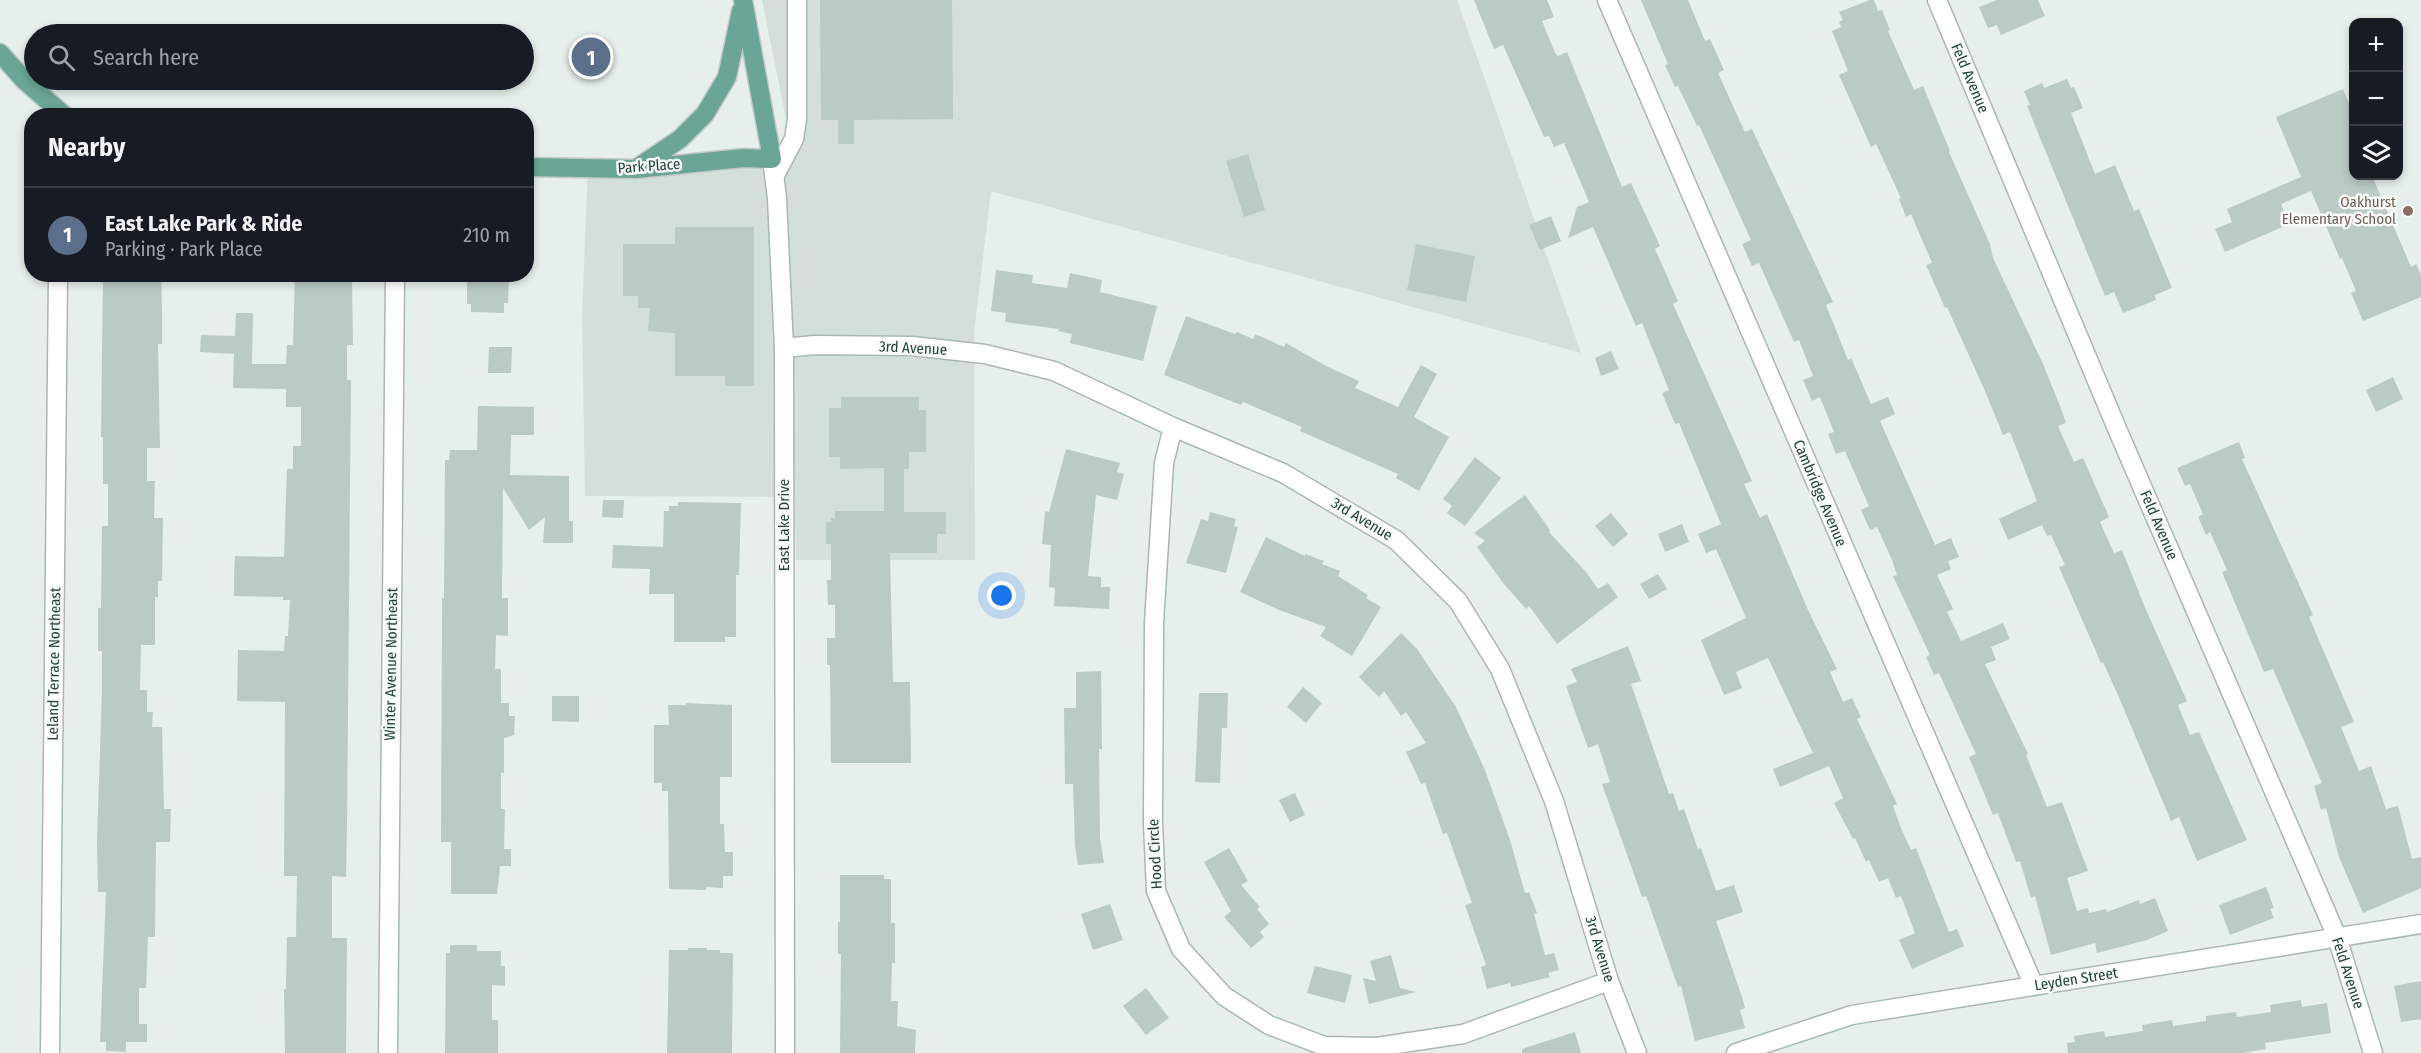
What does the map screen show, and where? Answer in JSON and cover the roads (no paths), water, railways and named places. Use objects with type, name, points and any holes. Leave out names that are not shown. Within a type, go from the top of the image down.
[{"type":"main road","name":"East Lake Drive","points":[[743,0],[773,167]]},
{"type":"main road","points":[[636,169],[680,139],[705,114],[728,77],[743,0]]},
{"type":"main road","points":[[0,53],[24,80]]},
{"type":"main road","points":[[35,90],[56,108]]},
{"type":"main road","name":"Park Place","points":[[534,167],[636,169],[744,158],[773,167]]},
{"type":"street","points":[[773,167],[794,139],[797,119],[797,0]]},
{"type":"street","name":"Cambridge Avenue","points":[[1607,0],[2034,986]]},
{"type":"street","name":"Feld Avenue","points":[[1937,0],[2115,423],[2337,937],[2373,1053]]},
{"type":"street","name":"East Lake Drive","points":[[773,167],[784,348],[785,1053]]},
{"type":"street","name":"Leland Terrace Northeast","points":[[50,1053],[58,282]]},
{"type":"street","name":"Winter Avenue Northeast","points":[[388,1053],[395,282]]},
{"type":"street","name":"3rd Avenue","points":[[784,348],[815,345],[912,346],[985,354],[1054,371],[1173,427],[1283,473],[1396,540],[1458,601],[1500,669],[1554,801],[1609,981],[1637,1053]]},
{"type":"street","name":"Hood Circle","points":[[1173,427],[1164,464],[1154,623],[1153,823],[1156,891],[1181,949],[1224,996],[1269,1025],[1324,1046],[1377,1047],[1462,1034],[1609,981]]},
{"type":"street","name":"Leyden Street","points":[[1736,1053],[1852,1015],[2421,924]]},
{"type":"place","name":"East Lake Park & Ride","points":[[591,57]]},
{"type":"place","name":"Oakhurst Elementary School","points":[[2408,211]]}]
